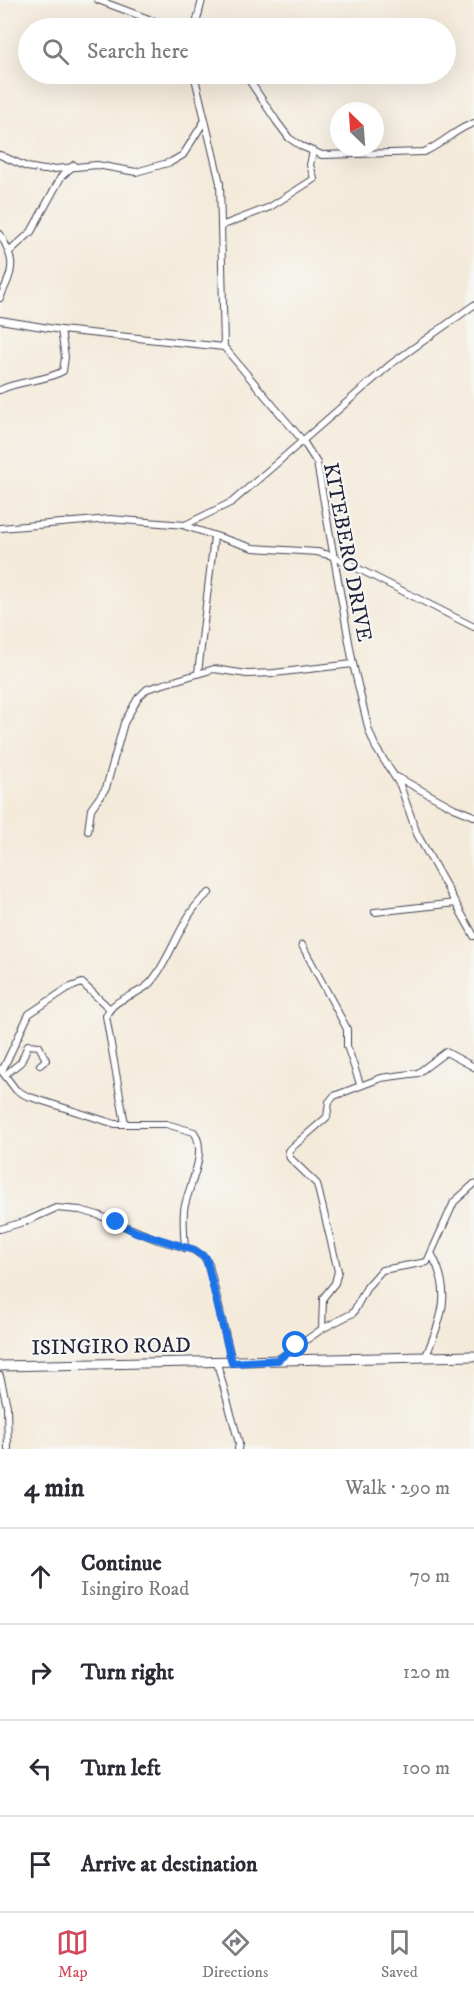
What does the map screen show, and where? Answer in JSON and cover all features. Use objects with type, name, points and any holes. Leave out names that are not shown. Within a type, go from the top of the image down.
[{"type":"main road","name":"ISINGIRO ROAD","points":[[0,1366],[232,1363],[474,1356]]},
{"type":"street","points":[[98,0],[146,18]]},
{"type":"street","points":[[197,18],[202,0]]},
{"type":"street","points":[[0,320],[61,330],[224,348],[220,183],[196,84]]},
{"type":"street","points":[[252,84],[289,138],[322,155],[424,152],[438,146],[457,130],[474,123]]},
{"type":"street","points":[[0,155],[35,168],[60,169],[74,165],[97,165],[136,172],[161,166],[183,155],[205,120]]},
{"type":"street","points":[[221,226],[270,207],[314,178],[310,165],[313,151]]},
{"type":"street","points":[[9,252],[31,232],[61,177],[74,165]]},
{"type":"street","points":[[0,234],[9,252],[13,270],[0,298]]},
{"type":"street","points":[[184,525],[232,502],[391,364],[474,305]]},
{"type":"street","points":[[0,390],[24,381],[53,376],[63,370],[65,357],[61,330]]},
{"type":"street","name":"KITEBERO DRIVE","points":[[224,348],[303,441],[317,463],[353,664],[369,730],[376,748],[395,776],[417,834],[474,936]]},
{"type":"street","points":[[0,528],[45,522],[121,519],[184,525],[214,537],[253,548],[317,552],[333,556],[474,627]]},
{"type":"street","points":[[198,672],[214,537]]},
{"type":"street","points":[[88,831],[91,809],[106,788],[124,723],[138,698],[147,689],[214,669],[247,674],[353,664]]},
{"type":"street","points":[[395,776],[454,808],[474,816]]},
{"type":"street","points":[[125,1124],[106,1021],[110,1009],[122,998],[151,982],[190,916],[209,893]]},
{"type":"street","points":[[375,912],[456,903]]},
{"type":"street","points":[[302,945],[347,1029],[347,1046],[360,1084]]},
{"type":"street","points":[[2,1071],[30,1014],[68,988],[82,983],[110,1009]]},
{"type":"street","points":[[2,1071],[21,1062],[28,1045],[39,1046],[46,1060],[40,1065]]},
{"type":"street","points":[[321,1329],[323,1298],[335,1283],[338,1270],[317,1184],[290,1158],[288,1151],[327,1118],[329,1102],[334,1096],[360,1084],[418,1073],[446,1052],[474,1067]]},
{"type":"street","points":[[2,1071],[20,1094],[108,1122],[166,1124],[189,1129],[197,1137],[196,1167],[184,1213],[185,1248]]},
{"type":"street","points":[[278,1360],[321,1329],[353,1313],[367,1287],[382,1270],[423,1264],[432,1255],[454,1202],[474,1184]]},
{"type":"street","points":[[0,1229],[18,1225],[60,1207],[98,1215],[136,1232],[201,1253],[209,1265],[232,1363]]},
{"type":"street","points":[[426,1356],[442,1316],[444,1291],[442,1277],[432,1255]]},
{"type":"street","points":[[217,1363],[239,1443],[238,1449]]},
{"type":"street","points":[[0,1376],[8,1414],[8,1449]]},
{"type":"route","points":[[116,1222],[158,1240],[194,1250],[206,1258],[232,1363],[278,1360],[296,1345]]}]
